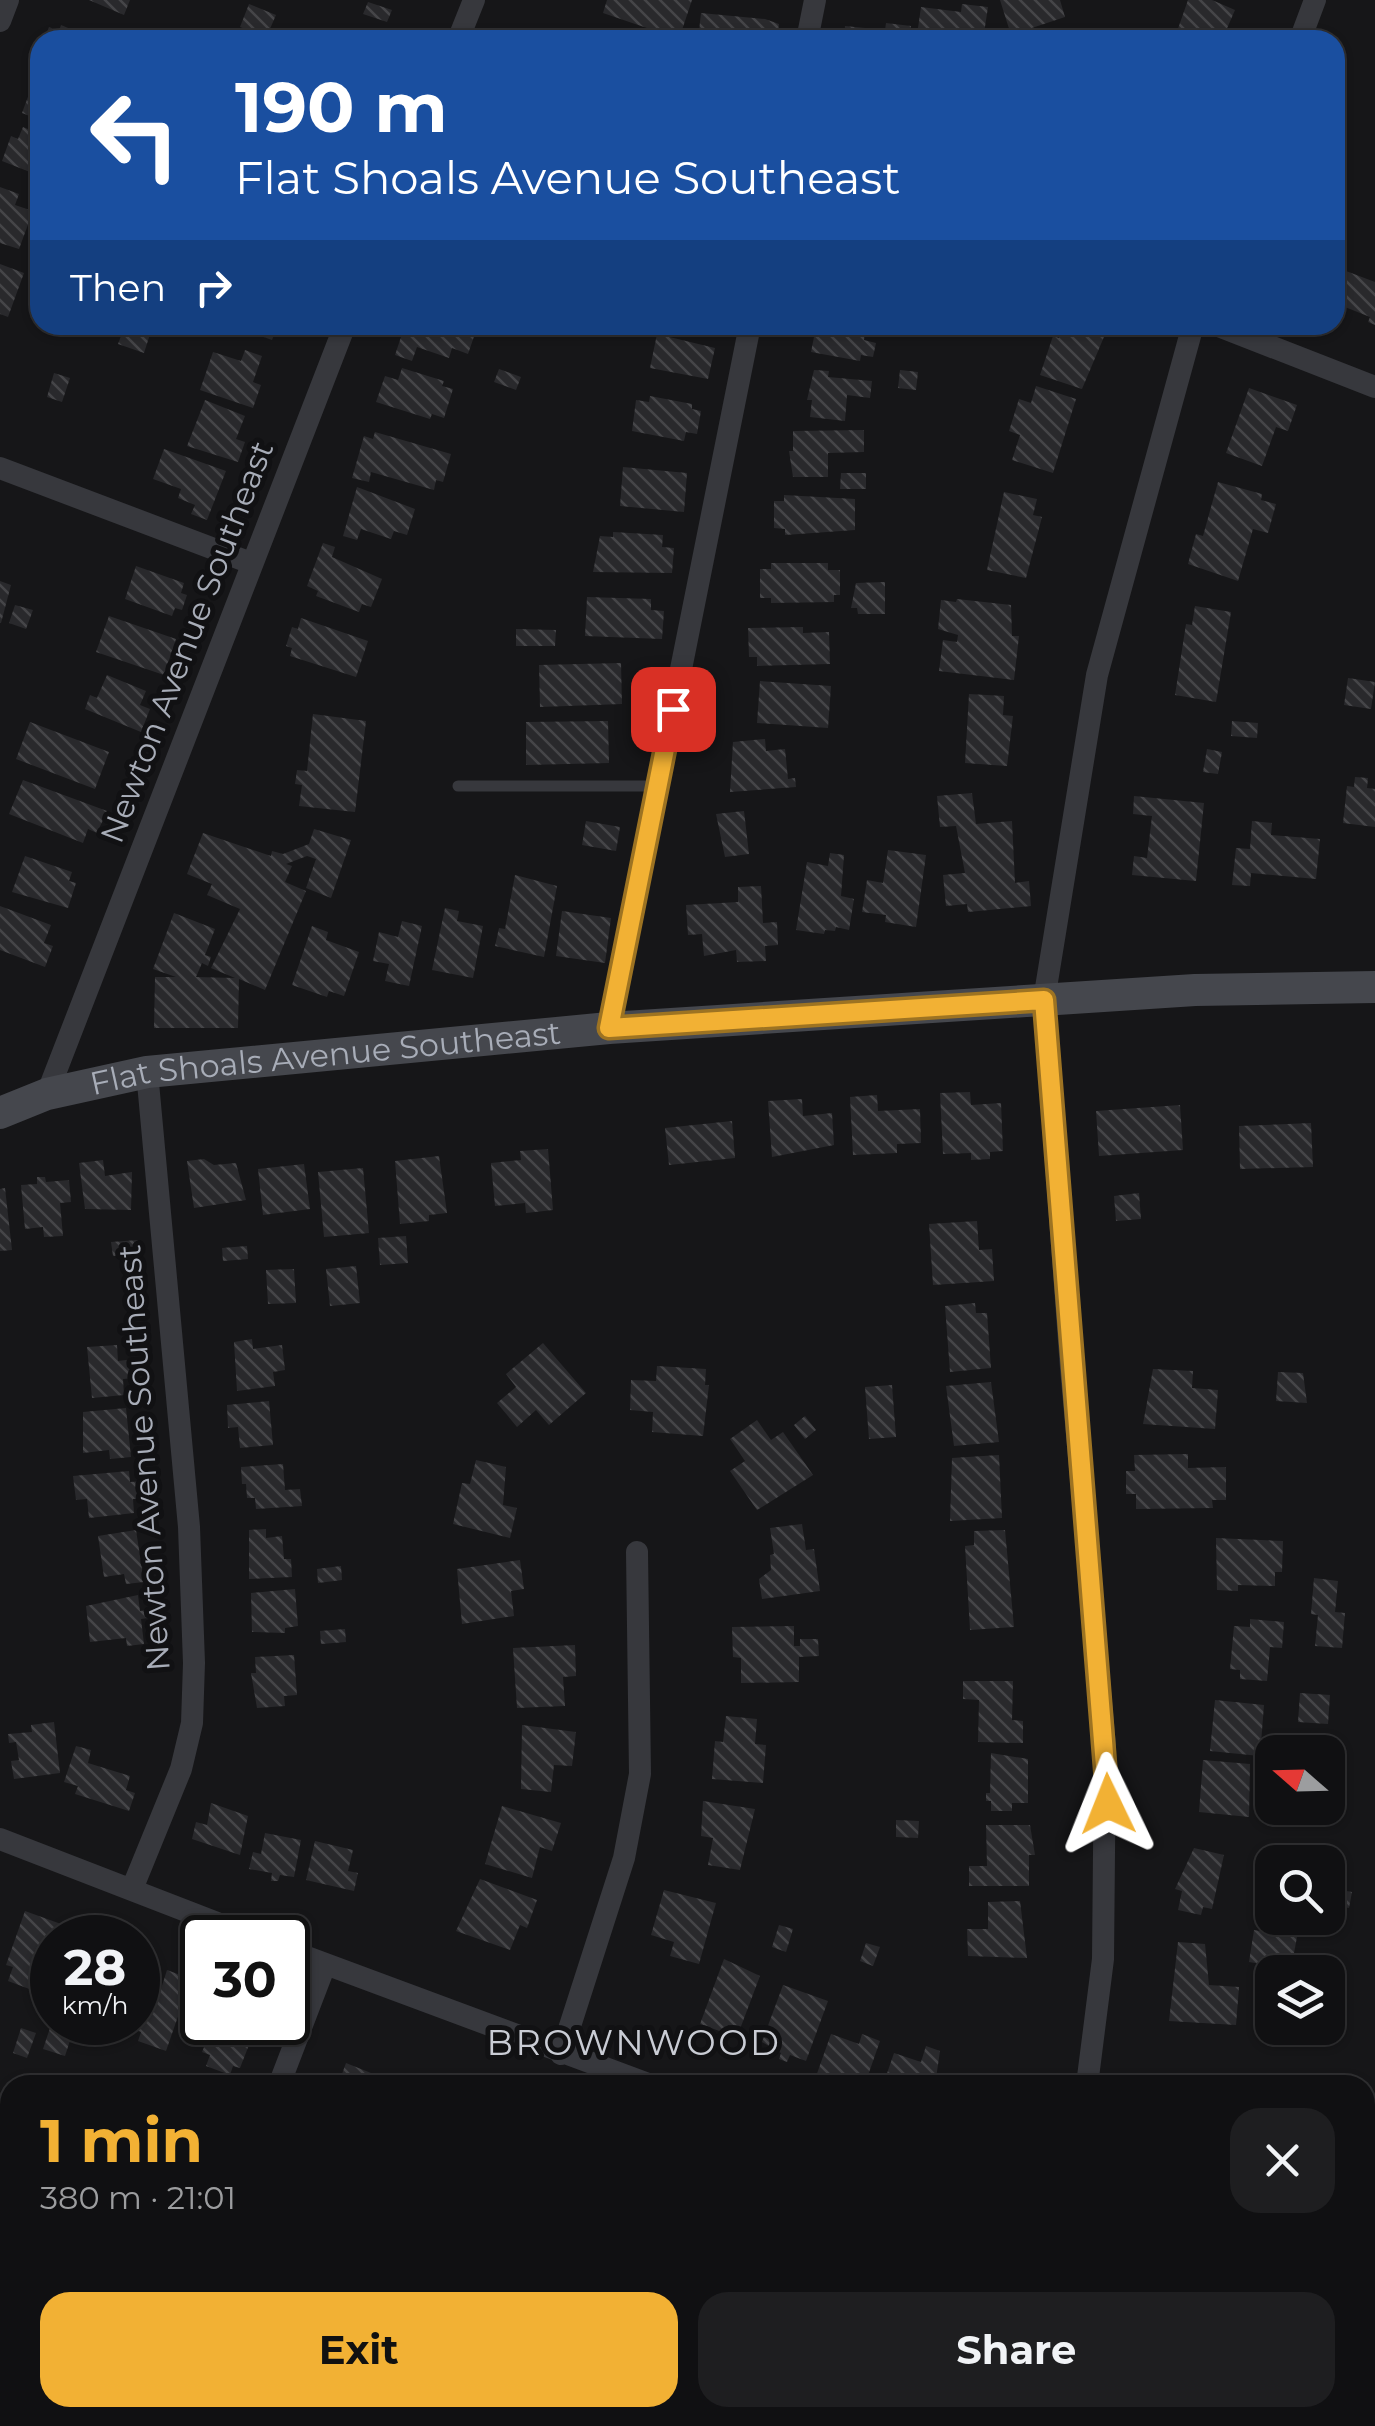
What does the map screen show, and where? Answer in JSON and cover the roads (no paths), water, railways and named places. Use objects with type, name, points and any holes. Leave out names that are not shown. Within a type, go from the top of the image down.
[{"type":"street","points":[[0,21],[8,0]]},
{"type":"street","points":[[462,30],[474,0]]},
{"type":"street","points":[[809,30],[815,0]]},
{"type":"street","points":[[1304,30],[1315,0]]},
{"type":"street","name":"Newton Avenue Southeast","points":[[47,1094],[341,335]]},
{"type":"street","points":[[609,1028],[748,335]]},
{"type":"street","points":[[1089,2075],[1103,1959],[1106,1746],[1071,1368],[1044,1000],[1097,674],[1190,335]]},
{"type":"street","points":[[1242,335],[1375,387]]},
{"type":"street","points":[[0,468],[251,563]]},
{"type":"street","name":"Flat Shoals Avenue Southeast","points":[[0,1113],[47,1094],[147,1072],[609,1028],[1195,990],[1375,987]]},
{"type":"street","name":"Newton Avenue Southeast","points":[[132,1889],[181,1770],[192,1723],[194,1663],[189,1527],[147,1072]]},
{"type":"street","points":[[561,2054],[624,1858],[640,1774],[636,1552]]},
{"type":"street","points":[[0,1838],[198,1915]]},
{"type":"street","points":[[310,1959],[623,2075]]},
{"type":"street","points":[[283,2075],[325,1965]]},
{"type":"lane","points":[[458,786],[657,786]]},
{"type":"district","name":"BROWNWOOD","points":[[634,2043]]}]
